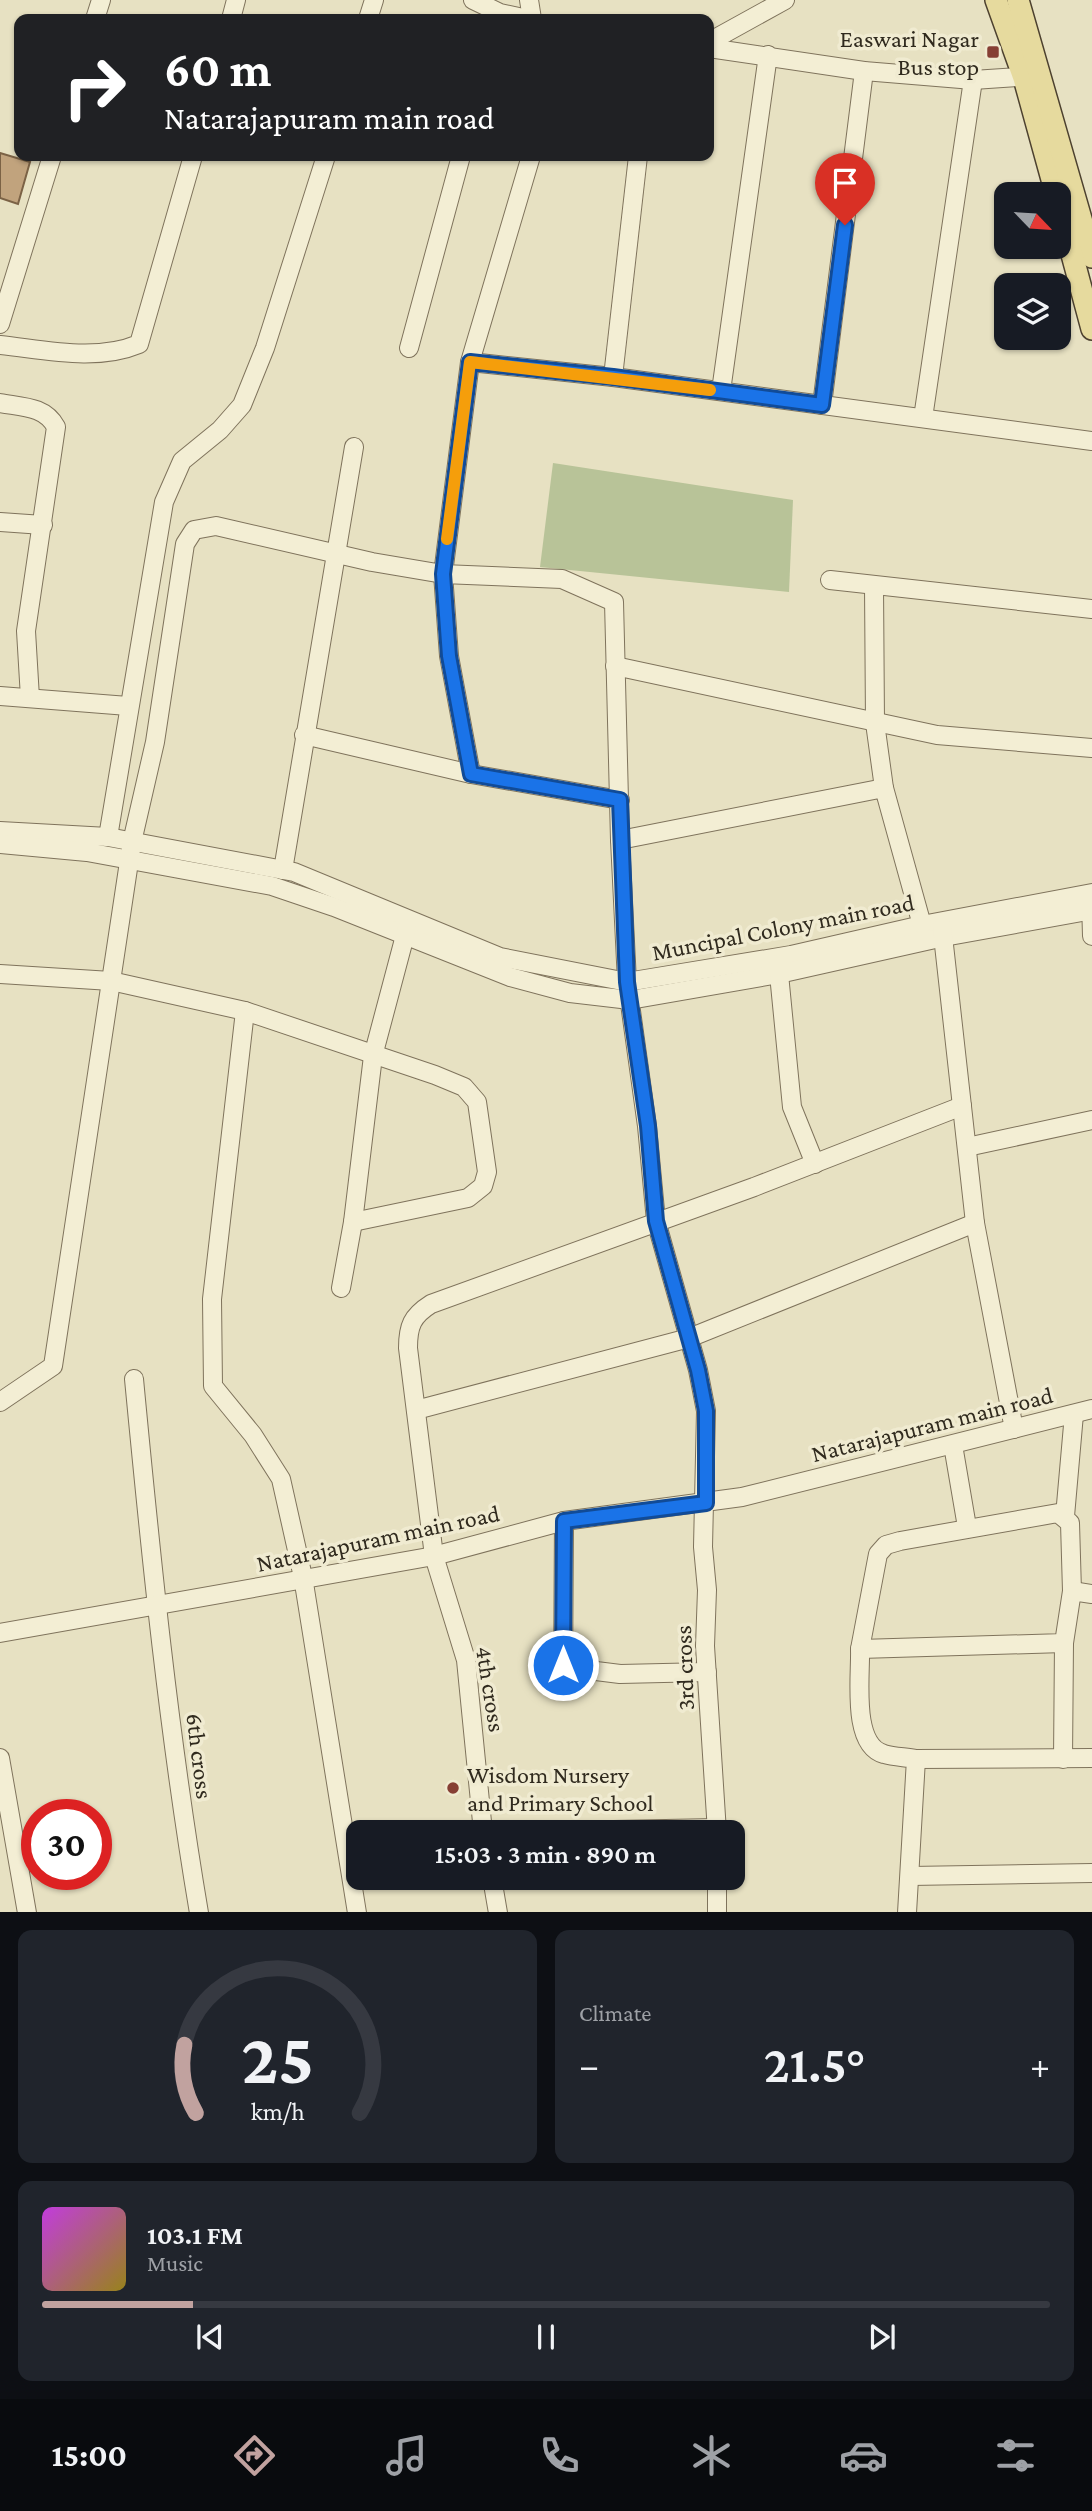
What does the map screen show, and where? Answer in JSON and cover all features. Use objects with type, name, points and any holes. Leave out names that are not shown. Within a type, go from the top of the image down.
[{"type":"main road","points":[[996,0],[1033,76],[1092,257]]},
{"type":"main road","points":[[1018,0],[1053,182]]},
{"type":"main road","points":[[1071,251],[1092,329]]},
{"type":"street","points":[[474,0],[496,14]]},
{"type":"street","points":[[714,39],[785,0]]},
{"type":"street","points":[[714,49],[863,71],[973,80],[1033,76]]},
{"type":"street","points":[[721,391],[768,55]]},
{"type":"street","points":[[822,405],[863,71]]},
{"type":"street","points":[[923,418],[973,80]]},
{"type":"street","points":[[0,324],[50,161]]},
{"type":"street","points":[[0,345],[88,354],[118,353],[139,344],[192,161]]},
{"type":"street","points":[[108,837],[164,502],[182,461],[220,429],[242,405],[265,348],[324,161]]},
{"type":"street","points":[[409,348],[460,161]]},
{"type":"street","points":[[471,774],[449,656],[443,574],[470,362],[530,161]]},
{"type":"street","points":[[613,377],[637,161]]},
{"type":"street","points":[[470,362],[613,377],[1092,441]]},
{"type":"street","points":[[0,403],[40,410],[50,415],[57,427],[26,631],[30,698]]},
{"type":"street","points":[[283,870],[354,447]]},
{"type":"street","points":[[0,522],[43,525]]},
{"type":"street","points":[[0,1402],[53,1366],[130,851],[155,742],[185,544],[194,530],[216,526],[372,562],[443,574]]},
{"type":"street","name":"3rd cross","points":[[443,574],[562,579],[614,602],[620,840],[629,991],[648,1126],[656,1221],[689,1338],[706,1411],[703,1546],[707,1672],[716,1820]]},
{"type":"street","points":[[830,580],[1092,609]]},
{"type":"street","points":[[874,586],[875,723],[884,788],[922,925]]},
{"type":"street","points":[[615,666],[937,734],[1092,748]]},
{"type":"street","points":[[0,696],[128,706]]},
{"type":"street","points":[[304,735],[471,774],[620,800]]},
{"type":"street","points":[[620,840],[884,788]]},
{"type":"street","name":"Muncipal Colony main road","points":[[0,831],[108,837],[130,851],[283,870],[407,928],[500,957],[629,991],[778,966],[922,925],[943,929],[1092,902]]},
{"type":"street","points":[[0,844],[87,852],[130,851],[272,886],[407,928],[373,1056],[353,1222],[341,1288]]},
{"type":"street","points":[[1092,902],[1092,936]]},
{"type":"street","points":[[815,1164],[792,1107],[778,966],[943,929],[975,1223],[1014,1429]]},
{"type":"street","points":[[0,974],[111,981],[245,1011],[464,1087],[477,1102],[487,1172],[483,1186],[468,1198],[353,1222]]},
{"type":"street","points":[[245,1011],[212,1299],[213,1386],[253,1435],[281,1479],[303,1577],[357,1912]]},
{"type":"street","points":[[656,1221],[815,1164],[962,1106]]},
{"type":"street","points":[[967,1147],[1092,1120]]},
{"type":"street","name":"4th cross","points":[[482,1820],[466,1660],[434,1556],[408,1331],[414,1314],[431,1304],[656,1221]]},
{"type":"street","points":[[416,1410],[689,1338],[975,1223]]},
{"type":"street","name":"6th cross","points":[[134,1379],[156,1606],[184,1825],[199,1912]]},
{"type":"street","name":"Natarajapuram main road","points":[[0,1633],[303,1577],[434,1556],[564,1521],[706,1503],[1092,1409]]},
{"type":"street","points":[[1065,1516],[1074,1414]]},
{"type":"street","points":[[953,1445],[967,1527]]},
{"type":"street","points":[[1063,1759],[1064,1643],[1072,1591],[1070,1523],[1065,1516],[1058,1513],[1043,1514],[886,1545],[878,1554],[860,1650],[861,1725],[867,1742],[881,1754],[916,1759],[1063,1759],[1092,1758]]},
{"type":"street","points":[[563,1681],[564,1521]]},
{"type":"street","points":[[1072,1591],[1092,1594]]},
{"type":"street","points":[[860,1650],[1064,1643]]},
{"type":"street","points":[[563,1650],[596,1671],[620,1674],[707,1672]]},
{"type":"street","points":[[0,1758],[27,1912]]},
{"type":"street","points":[[907,1912],[916,1759]]},
{"type":"street","points":[[909,1876],[1092,1873]]},
{"type":"street","points":[[494,1890],[498,1912]]},
{"type":"street","points":[[717,1890],[717,1912]]},
{"type":"green space","points":[[553,463],[793,500],[789,592],[540,567]]},
{"type":"building","points":[[0,153],[14,157],[14,161],[30,162],[18,204],[0,198]]},
{"type":"slow traffic","points":[[447,539],[470,362],[710,390]]},
{"type":"place","name":"Easwari Nagar Bus stop","points":[[993,52]]},
{"type":"place","name":"Wisdom Nursery and Primary School","points":[[453,1788]]},
{"type":"route","points":[[563,1665],[564,1521],[706,1503],[706,1411],[698,1370],[678,1295],[663,1254],[656,1221],[648,1126],[627,982],[620,800],[471,774],[449,656],[443,574],[470,362],[613,377],[822,405],[845,225]]}]
